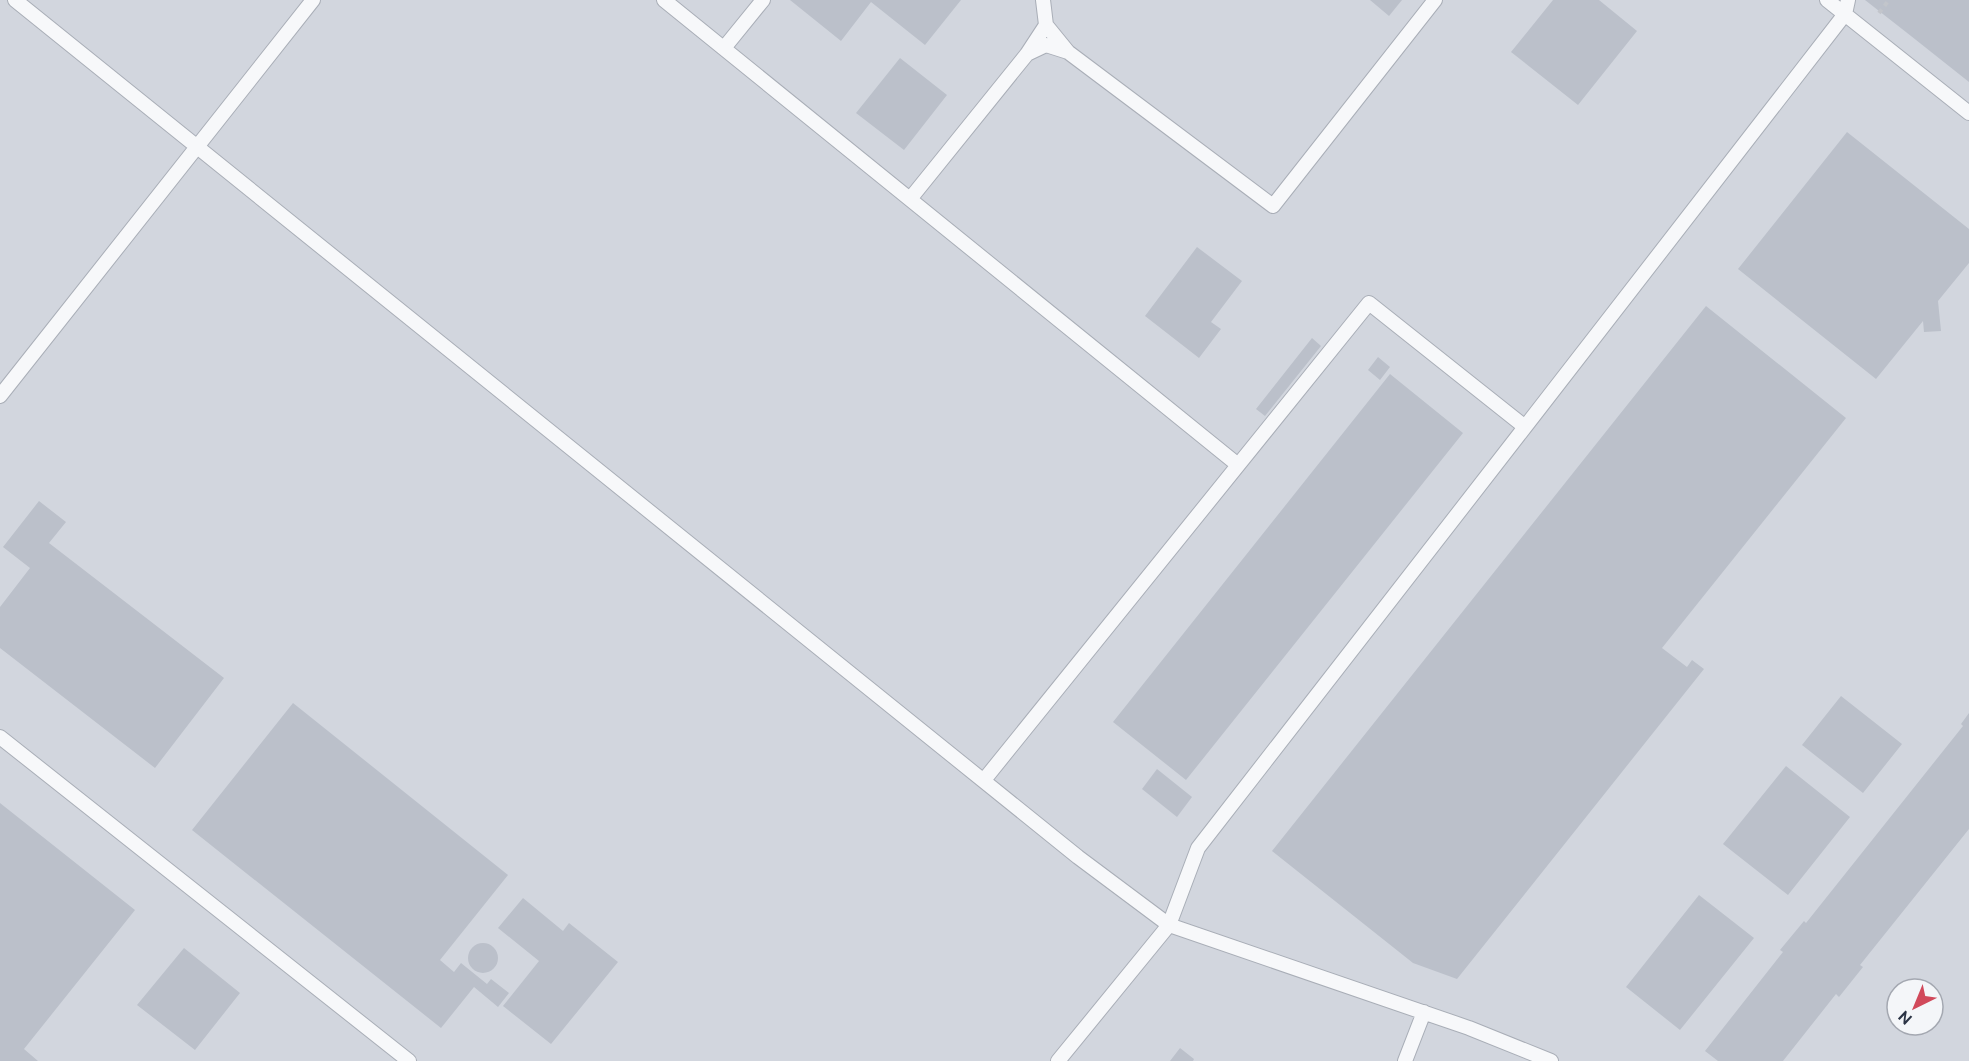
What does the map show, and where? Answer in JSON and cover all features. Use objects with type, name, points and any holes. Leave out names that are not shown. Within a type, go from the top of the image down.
[{"type":"lane","points":[[15,0],[1078,856],[1169,925],[1424,1012],[1551,1061]]},
{"type":"lane","points":[[0,396],[314,0]]},
{"type":"lane","points":[[664,0],[1238,465]]},
{"type":"lane","points":[[724,48],[763,0]]},
{"type":"lane","points":[[1043,0],[1046,25],[1068,52],[1273,206],[1435,0]]},
{"type":"lane","points":[[1827,0],[1969,113]]},
{"type":"lane","points":[[1058,1061],[1169,925],[1198,848],[1845,14],[1848,0]]},
{"type":"lane","points":[[910,199],[1027,54],[1046,25]]},
{"type":"lane","points":[[1027,54],[1046,45],[1068,52]]},
{"type":"lane","points":[[984,780],[1369,303],[1525,427]]},
{"type":"lane","points":[[0,737],[410,1061]]},
{"type":"lane","points":[[1405,1061],[1424,1012]]},
{"type":"shaded area","points":[[0,0],[1969,0],[1969,1061],[0,1061]]},
{"type":"building","points":[[790,0],[961,0],[925,45],[871,2],[841,41]]},
{"type":"building","points":[[1370,0],[1402,0],[1389,16]]},
{"type":"building","points":[[1553,0],[1599,0],[1637,31],[1578,105],[1511,52]]},
{"type":"building","points":[[1865,0],[1969,0],[1969,82],[1911,36]]},
{"type":"building","points":[[900,58],[947,95],[904,150],[856,113]]},
{"type":"building","points":[[1847,132],[1969,229],[1969,263],[1938,301],[1941,331],[1924,332],[1923,321],[1876,379],[1738,269]]},
{"type":"building","points":[[1197,247],[1242,281],[1211,322],[1221,329],[1199,358],[1145,316]]},
{"type":"building","points":[[1706,306],[1846,418],[1662,648],[1687,667],[1692,660],[1704,669],[1457,979],[1413,963],[1272,851]]},
{"type":"building","points":[[1312,338],[1321,346],[1265,416],[1256,409]]},
{"type":"building","points":[[1378,357],[1390,367],[1380,380],[1368,370]]},
{"type":"building","points":[[1390,374],[1463,433],[1186,780],[1113,722]]},
{"type":"building","points":[[39,501],[66,522],[49,543],[224,678],[155,768],[0,648],[0,607],[30,568],[3,547]]},
{"type":"building","points":[[1841,696],[1902,744],[1863,793],[1802,745]]},
{"type":"building","points":[[293,703],[508,875],[440,960],[454,972],[461,963],[487,984],[491,979],[509,993],[498,1007],[474,987],[441,1028],[192,830]]},
{"type":"building","points":[[1969,713],[1969,829],[1860,965],[1863,967],[1839,997],[1836,994],[1783,1061],[1718,1061],[1705,1051],[1783,952],[1780,950],[1804,921],[1806,923],[1963,726],[1961,724]]},
{"type":"building","points":[[1786,766],[1850,817],[1788,895],[1723,844]]},
{"type":"building","points":[[1157,769],[1192,797],[1177,817],[1142,789]]},
{"type":"building","points":[[0,803],[135,910],[24,1049],[38,1061],[0,1061]]},
{"type":"building","points":[[1699,895],[1754,938],[1680,1030],[1626,987]]},
{"type":"building","points":[[523,898],[563,931],[569,923],[618,962],[551,1044],[503,1006],[539,961],[498,928]]},
{"type":"building","points":[[483,943],[494,947],[498,958],[494,969],[483,973],[472,969],[468,958],[472,947]]},
{"type":"building","points":[[184,948],[240,993],[195,1050],[137,1005]]},
{"type":"building","points":[[1180,1048],[1194,1059],[1193,1061],[1170,1061]]}]
